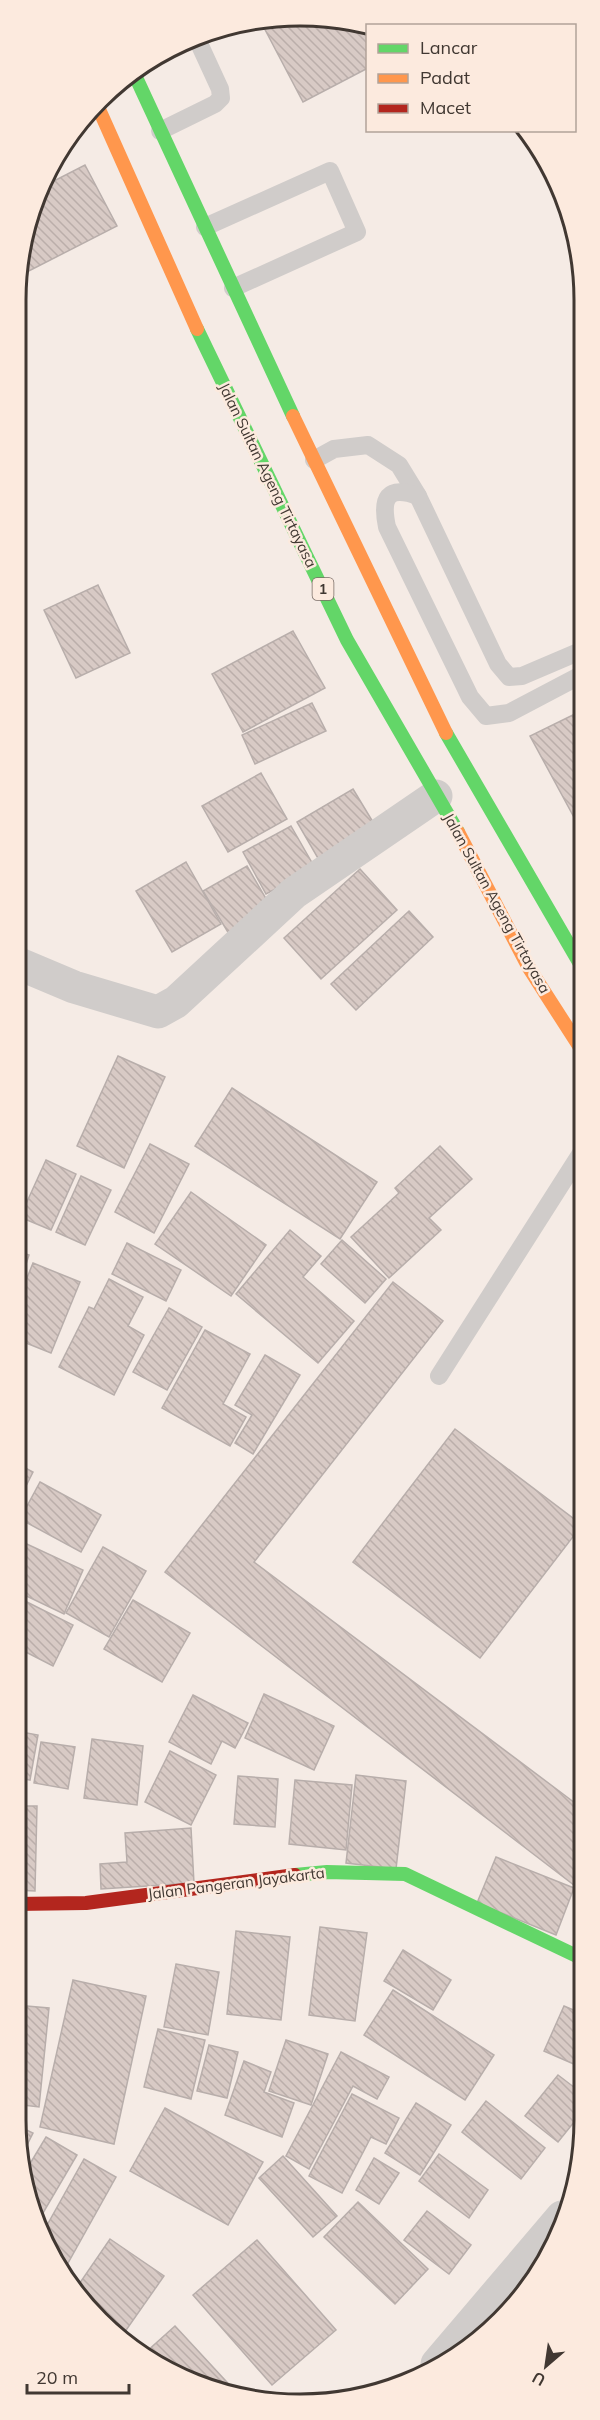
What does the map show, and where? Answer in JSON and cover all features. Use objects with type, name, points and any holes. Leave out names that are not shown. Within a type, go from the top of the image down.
[{"type":"main road","points":[[137,79],[314,460],[447,735],[574,954]]},
{"type":"main road","name":"Jalan Sultan Ageng Tirtayasa","points":[[100,112],[189,312],[347,640],[450,817],[529,968],[574,1038]]},
{"type":"main road","name":"Jalan Pangeran Jayakarta","points":[[26,1904],[86,1902],[258,1878],[327,1872],[405,1874],[574,1955]]},
{"type":"street","points":[[26,967],[74,987],[158,1012],[176,1002],[294,893],[436,796]]},
{"type":"street","points":[[450,2350],[552,2230]]},
{"type":"lane","points":[[160,131],[215,104],[221,98],[220,89],[199,44]]},
{"type":"lane","points":[[205,227],[330,171],[357,232],[233,288]]},
{"type":"lane","points":[[314,460],[334,449],[368,445],[399,465],[418,496],[498,664],[509,677],[522,676],[574,654]]},
{"type":"lane","points":[[418,496],[405,491],[386,498],[383,508],[387,527],[470,697],[486,716],[509,713],[574,679]]},
{"type":"lane","points":[[439,1376],[574,1164]]},
{"type":"building","points":[[318,26],[366,34],[366,69],[303,102],[264,28]]},
{"type":"building","points":[[85,165],[117,226],[27,272],[35,229],[53,182]]},
{"type":"building","points":[[98,585],[130,653],[76,678],[44,610]]},
{"type":"building","points":[[293,631],[325,688],[243,732],[212,674]]},
{"type":"building","points":[[312,703],[326,731],[255,764],[242,735]]},
{"type":"building","points":[[574,714],[574,817],[530,736]]},
{"type":"building","points":[[261,773],[287,819],[228,852],[202,806]]},
{"type":"building","points":[[353,789],[376,827],[319,860],[297,822]]},
{"type":"building","points":[[291,826],[315,868],[266,894],[243,852]]},
{"type":"building","points":[[186,862],[221,924],[172,952],[136,891]]},
{"type":"building","points":[[247,866],[272,909],[229,934],[203,891]]},
{"type":"building","points":[[360,869],[397,910],[321,979],[284,938]]},
{"type":"building","points":[[409,911],[433,937],[356,1010],[331,984]]},
{"type":"building","points":[[118,1056],[165,1077],[124,1168],[77,1146]]},
{"type":"building","points":[[232,1088],[377,1182],[340,1239],[195,1146]]},
{"type":"building","points":[[150,1144],[189,1164],[154,1233],[115,1212]]},
{"type":"building","points":[[440,1146],[472,1179],[429,1218],[441,1230],[389,1278],[351,1237],[399,1193],[395,1188]]},
{"type":"building","points":[[46,1160],[76,1174],[51,1230],[26,1220],[26,1204]]},
{"type":"building","points":[[81,1176],[111,1190],[85,1245],[56,1232]]},
{"type":"building","points":[[191,1192],[266,1245],[231,1296],[155,1244]]},
{"type":"building","points":[[290,1230],[321,1256],[303,1277],[354,1321],[318,1363],[236,1294]]},
{"type":"building","points":[[342,1240],[386,1279],[365,1303],[321,1264]]},
{"type":"building","points":[[127,1243],[181,1270],[166,1301],[112,1274]]},
{"type":"building","points":[[33,1263],[80,1282],[51,1353],[26,1343],[26,1280]]},
{"type":"building","points":[[109,1279],[143,1297],[128,1326],[144,1335],[114,1395],[59,1367],[89,1307],[94,1309]]},
{"type":"building","points":[[393,1282],[443,1321],[254,1562],[574,1802],[574,1885],[165,1572]]},
{"type":"building","points":[[169,1308],[202,1327],[167,1390],[133,1372]]},
{"type":"building","points":[[205,1330],[250,1354],[223,1404],[246,1417],[230,1446],[162,1408]]},
{"type":"building","points":[[265,1355],[300,1375],[253,1454],[235,1443],[252,1415],[235,1405]]},
{"type":"building","points":[[455,1429],[574,1519],[574,1535],[480,1658],[353,1562]]},
{"type":"building","points":[[26,1468],[33,1472],[26,1486]]},
{"type":"building","points":[[40,1482],[101,1515],[81,1552],[26,1522],[26,1508]]},
{"type":"building","points":[[26,1544],[83,1570],[64,1614],[26,1596]]},
{"type":"building","points":[[103,1547],[146,1571],[109,1637],[66,1613]]},
{"type":"building","points":[[133,1600],[190,1633],[162,1682],[104,1649]]},
{"type":"building","points":[[26,1602],[73,1625],[53,1666],[26,1652]]},
{"type":"building","points":[[264,1694],[334,1726],[314,1770],[245,1738]]},
{"type":"building","points":[[193,1695],[248,1723],[235,1748],[222,1741],[211,1764],[169,1742]]},
{"type":"building","points":[[26,1733],[38,1735],[30,1780],[26,1779]]},
{"type":"building","points":[[92,1739],[143,1746],[137,1805],[84,1798]]},
{"type":"building","points":[[41,1742],[75,1747],[68,1789],[34,1783]]},
{"type":"building","points":[[170,1751],[216,1775],[191,1825],[145,1802]]},
{"type":"building","points":[[356,1775],[406,1781],[396,1869],[346,1863]]},
{"type":"building","points":[[238,1776],[278,1779],[275,1827],[234,1824]]},
{"type":"building","points":[[295,1780],[352,1785],[346,1850],[289,1844]]},
{"type":"building","points":[[26,1806],[37,1806],[35,1891],[26,1891]]},
{"type":"building","points":[[191,1828],[194,1883],[101,1889],[100,1864],[127,1862],[125,1833]]},
{"type":"building","points":[[496,1857],[574,1888],[556,1935],[477,1903]]},
{"type":"building","points":[[320,1927],[367,1933],[355,2021],[309,2015]]},
{"type":"building","points":[[236,1931],[290,1937],[281,2020],[227,2014]]},
{"type":"building","points":[[403,1950],[451,1980],[433,2010],[384,1981]]},
{"type":"building","points":[[176,1964],[219,1972],[208,2035],[164,2027]]},
{"type":"building","points":[[73,1980],[146,1996],[114,2144],[40,2127]]},
{"type":"building","points":[[393,1990],[494,2055],[465,2100],[364,2035]]},
{"type":"building","points":[[26,2006],[49,2008],[39,2107],[26,2105]]},
{"type":"building","points":[[564,2006],[574,2010],[574,2064],[544,2051]]},
{"type":"building","points":[[158,2029],[205,2040],[191,2099],[144,2087]]},
{"type":"building","points":[[286,2040],[328,2054],[311,2105],[269,2091]]},
{"type":"building","points":[[209,2045],[238,2052],[227,2098],[197,2091]]},
{"type":"building","points":[[341,2052],[389,2077],[377,2099],[353,2086],[309,2169],[286,2156]]},
{"type":"building","points":[[244,2061],[271,2072],[264,2092],[294,2103],[282,2137],[225,2115]]},
{"type":"building","points":[[558,2075],[574,2087],[574,2122],[558,2142],[525,2116]]},
{"type":"building","points":[[352,2094],[399,2118],[386,2144],[371,2137],[342,2193],[309,2176]]},
{"type":"building","points":[[486,2101],[545,2148],[521,2179],[462,2132]]},
{"type":"building","points":[[416,2103],[451,2125],[420,2175],[385,2153]]},
{"type":"building","points":[[165,2108],[263,2162],[228,2225],[130,2171]]},
{"type":"building","points":[[26,2130],[33,2133],[27,2145]]},
{"type":"building","points":[[46,2137],[77,2155],[42,2214],[35,2191],[29,2165]]},
{"type":"building","points":[[439,2154],[488,2190],[469,2218],[419,2181]]},
{"type":"building","points":[[283,2156],[337,2216],[313,2237],[259,2178]]},
{"type":"building","points":[[374,2158],[399,2173],[379,2204],[356,2190]]},
{"type":"building","points":[[84,2159],[116,2177],[67,2265],[47,2226]]},
{"type":"building","points":[[358,2202],[428,2269],[395,2304],[324,2237]]},
{"type":"building","points":[[427,2211],[471,2245],[449,2274],[404,2240]]},
{"type":"building","points":[[110,2239],[164,2276],[125,2331],[106,2314],[79,2283]]},
{"type":"building","points":[[257,2240],[336,2330],[272,2385],[193,2295]]},
{"type":"building","points":[[175,2326],[230,2385],[195,2374],[149,2349]]},
{"type":"traffic: fast","points":[[137,79],[293,416]]},
{"type":"traffic: fast","points":[[197,329],[347,640],[458,832]]},
{"type":"traffic: fast","points":[[446,733],[574,953]]},
{"type":"traffic: fast","points":[[295,1875],[327,1872],[405,1874],[574,1955]]},
{"type":"traffic: slow","points":[[100,112],[197,329]]},
{"type":"traffic: slow","points":[[293,416],[446,733]]},
{"type":"traffic: slow","points":[[458,832],[529,968],[574,1038]]},
{"type":"traffic: jam","points":[[26,1904],[86,1903],[295,1875]]}]
